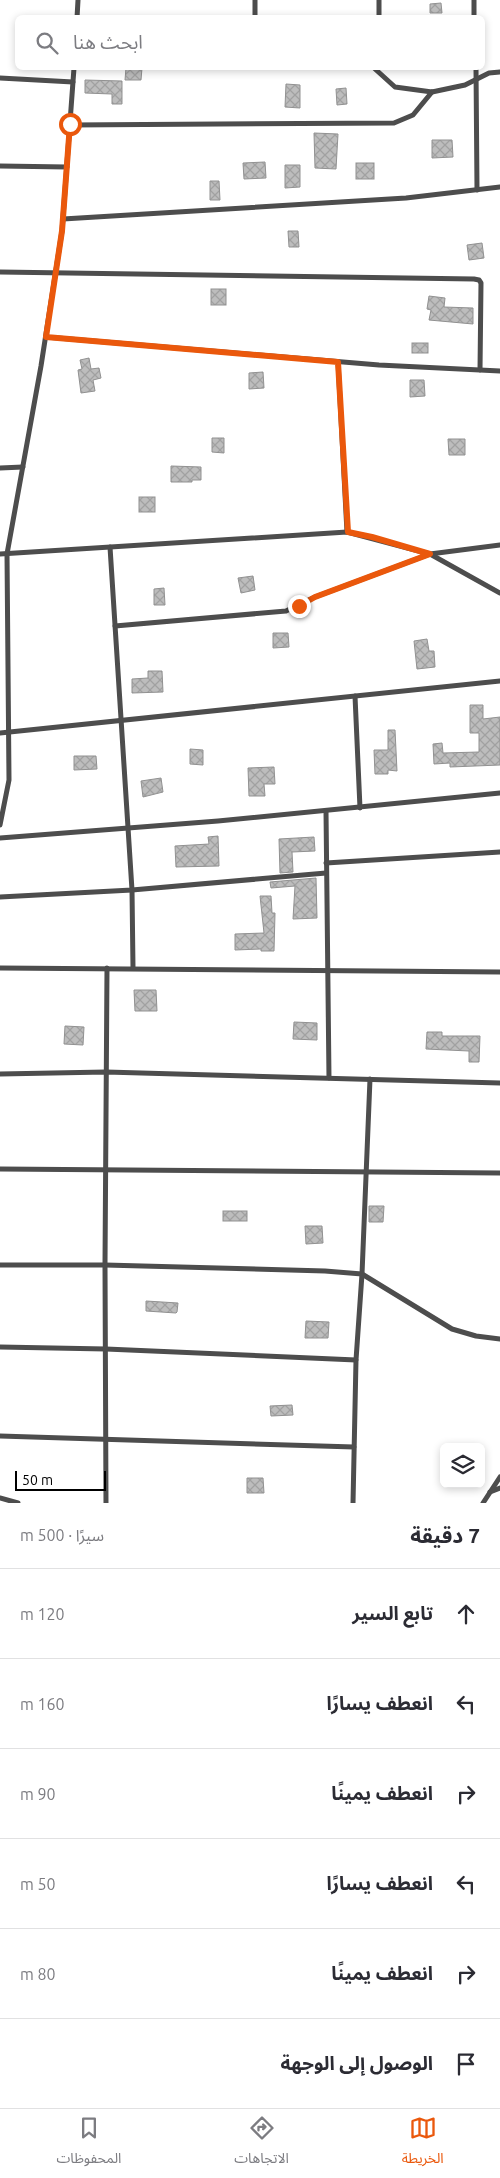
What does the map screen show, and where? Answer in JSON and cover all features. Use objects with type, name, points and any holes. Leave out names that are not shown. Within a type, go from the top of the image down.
[{"type":"street","points":[[77,15],[78,0]]},
{"type":"street","points":[[255,0],[255,15]]},
{"type":"street","points":[[379,0],[379,15]]},
{"type":"street","points":[[474,0],[474,15]]},
{"type":"street","points":[[0,825],[9,780],[7,554],[56,272],[63,220],[74,70]]},
{"type":"street","points":[[379,70],[395,87],[432,92],[465,85],[489,72],[500,72]]},
{"type":"street","points":[[476,70],[478,190]]},
{"type":"street","points":[[0,78],[73,82]]},
{"type":"street","points":[[70,124],[394,123],[413,115],[432,92]]},
{"type":"street","points":[[0,166],[67,167]]},
{"type":"street","points":[[63,220],[406,198],[500,187]]},
{"type":"street","points":[[0,272],[474,278],[481,283],[480,370]]},
{"type":"street","points":[[46,337],[338,362],[500,371]]},
{"type":"street","points":[[338,362],[348,532]]},
{"type":"street","points":[[0,468],[23,467]]},
{"type":"street","points":[[0,554],[348,532],[430,554],[500,593]]},
{"type":"street","points":[[115,626],[286,612],[315,597],[430,554],[500,545]]},
{"type":"street","points":[[110,547],[132,890],[134,968]]},
{"type":"street","points":[[0,641],[7,641]]},
{"type":"street","points":[[0,733],[121,722],[500,681]]},
{"type":"street","points":[[355,696],[360,808]]},
{"type":"street","points":[[0,838],[360,808],[500,793]]},
{"type":"street","points":[[326,811],[328,1078]]},
{"type":"street","points":[[326,863],[500,852]]},
{"type":"street","points":[[0,897],[132,890],[326,873]]},
{"type":"street","points":[[0,968],[500,972]]},
{"type":"street","points":[[106,1503],[105,1171],[107,968]]},
{"type":"street","points":[[0,1074],[106,1072],[500,1083]]},
{"type":"street","points":[[353,1503],[356,1360],[362,1274],[370,1079]]},
{"type":"street","points":[[0,1169],[500,1173]]},
{"type":"street","points":[[0,1264],[325,1271],[362,1274],[452,1329],[476,1336],[500,1339]]},
{"type":"street","points":[[0,1347],[106,1349],[356,1360]]},
{"type":"street","points":[[0,1436],[354,1447]]},
{"type":"street","points":[[483,1503],[500,1477]]},
{"type":"street","points":[[490,1492],[500,1488]]},
{"type":"street","points":[[0,1498],[18,1503]]},
{"type":"building","points":[[441,3],[442,13],[430,13],[430,4]]},
{"type":"building","points":[[126,70],[142,70],[141,80],[125,80]]},
{"type":"building","points":[[85,80],[122,81],[122,104],[112,104],[112,94],[85,93]]},
{"type":"building","points":[[286,84],[300,85],[300,108],[285,107]]},
{"type":"building","points":[[346,88],[347,104],[337,105],[336,89]]},
{"type":"building","points":[[314,133],[338,134],[336,169],[315,168]]},
{"type":"building","points":[[432,140],[452,140],[453,157],[432,158]]},
{"type":"building","points":[[265,162],[266,178],[244,179],[243,163]]},
{"type":"building","points":[[356,163],[374,163],[374,179],[356,179]]},
{"type":"building","points":[[285,165],[300,165],[300,187],[285,188]]},
{"type":"building","points":[[210,181],[219,181],[220,200],[210,200]]},
{"type":"building","points":[[288,231],[298,231],[299,247],[289,247]]},
{"type":"building","points":[[482,243],[484,258],[469,260],[467,245]]},
{"type":"building","points":[[211,289],[226,289],[226,305],[211,305]]},
{"type":"building","points":[[429,296],[445,298],[444,307],[473,308],[473,324],[429,320],[431,310],[427,309]]},
{"type":"building","points":[[412,343],[428,343],[428,353],[412,353]]},
{"type":"building","points":[[89,358],[91,369],[99,368],[101,378],[93,380],[95,391],[81,393],[78,370],[82,369],[80,360]]},
{"type":"building","points":[[263,372],[264,388],[249,389],[249,373]]},
{"type":"building","points":[[410,380],[424,380],[425,396],[410,397]]},
{"type":"building","points":[[212,438],[224,438],[224,453],[212,452]]},
{"type":"building","points":[[448,439],[465,439],[465,455],[449,455]]},
{"type":"building","points":[[171,466],[201,467],[201,480],[171,482]]},
{"type":"building","points":[[139,497],[155,497],[155,512],[139,512]]},
{"type":"building","points":[[253,576],[255,590],[241,593],[238,578]]},
{"type":"building","points":[[164,588],[165,605],[154,605],[154,589]]},
{"type":"building","points":[[273,633],[288,633],[289,647],[273,648]]},
{"type":"building","points":[[427,639],[429,651],[434,651],[435,667],[417,669],[414,641]]},
{"type":"building","points":[[148,671],[162,671],[163,692],[132,693],[132,679],[148,678]]},
{"type":"building","points":[[470,705],[483,705],[483,719],[500,717],[500,765],[450,767],[450,763],[434,764],[433,744],[442,743],[443,753],[479,752],[479,733],[470,733]]},
{"type":"building","points":[[388,730],[395,730],[397,771],[388,770],[388,774],[375,774],[374,750],[388,750]]},
{"type":"building","points":[[190,749],[203,750],[203,765],[190,764]]},
{"type":"building","points":[[74,756],[96,756],[97,769],[74,770]]},
{"type":"building","points":[[274,767],[275,784],[264,784],[265,796],[249,796],[248,768]]},
{"type":"building","points":[[161,778],[163,792],[143,797],[141,781]]},
{"type":"building","points":[[218,836],[219,866],[176,867],[175,846],[209,844],[208,837]]},
{"type":"building","points":[[314,837],[315,851],[292,852],[293,872],[280,873],[279,839]]},
{"type":"building","points":[[316,878],[317,918],[293,919],[295,886],[271,888],[270,882]]},
{"type":"building","points":[[260,896],[271,896],[272,913],[275,913],[274,951],[261,951],[261,949],[235,950],[235,934],[264,933]]},
{"type":"building","points":[[134,990],[156,990],[157,1011],[135,1011]]},
{"type":"building","points":[[294,1022],[317,1023],[317,1040],[293,1039]]},
{"type":"building","points":[[65,1026],[84,1027],[83,1045],[64,1044]]},
{"type":"building","points":[[427,1032],[442,1032],[442,1036],[480,1036],[479,1062],[469,1062],[469,1051],[426,1049]]},
{"type":"building","points":[[369,1206],[384,1206],[383,1222],[369,1222]]},
{"type":"building","points":[[223,1211],[247,1211],[247,1221],[223,1221]]},
{"type":"building","points":[[305,1226],[322,1226],[323,1243],[306,1244]]},
{"type":"building","points":[[146,1301],[178,1303],[177,1312],[146,1311]]},
{"type":"building","points":[[306,1321],[329,1322],[328,1338],[305,1338]]},
{"type":"building","points":[[292,1405],[293,1415],[271,1416],[270,1406]]},
{"type":"building","points":[[247,1478],[263,1478],[264,1493],[247,1493]]},
{"type":"route","points":[[70,124],[62,231],[46,337],[338,362],[348,532],[430,554],[315,597],[299,606]]}]
